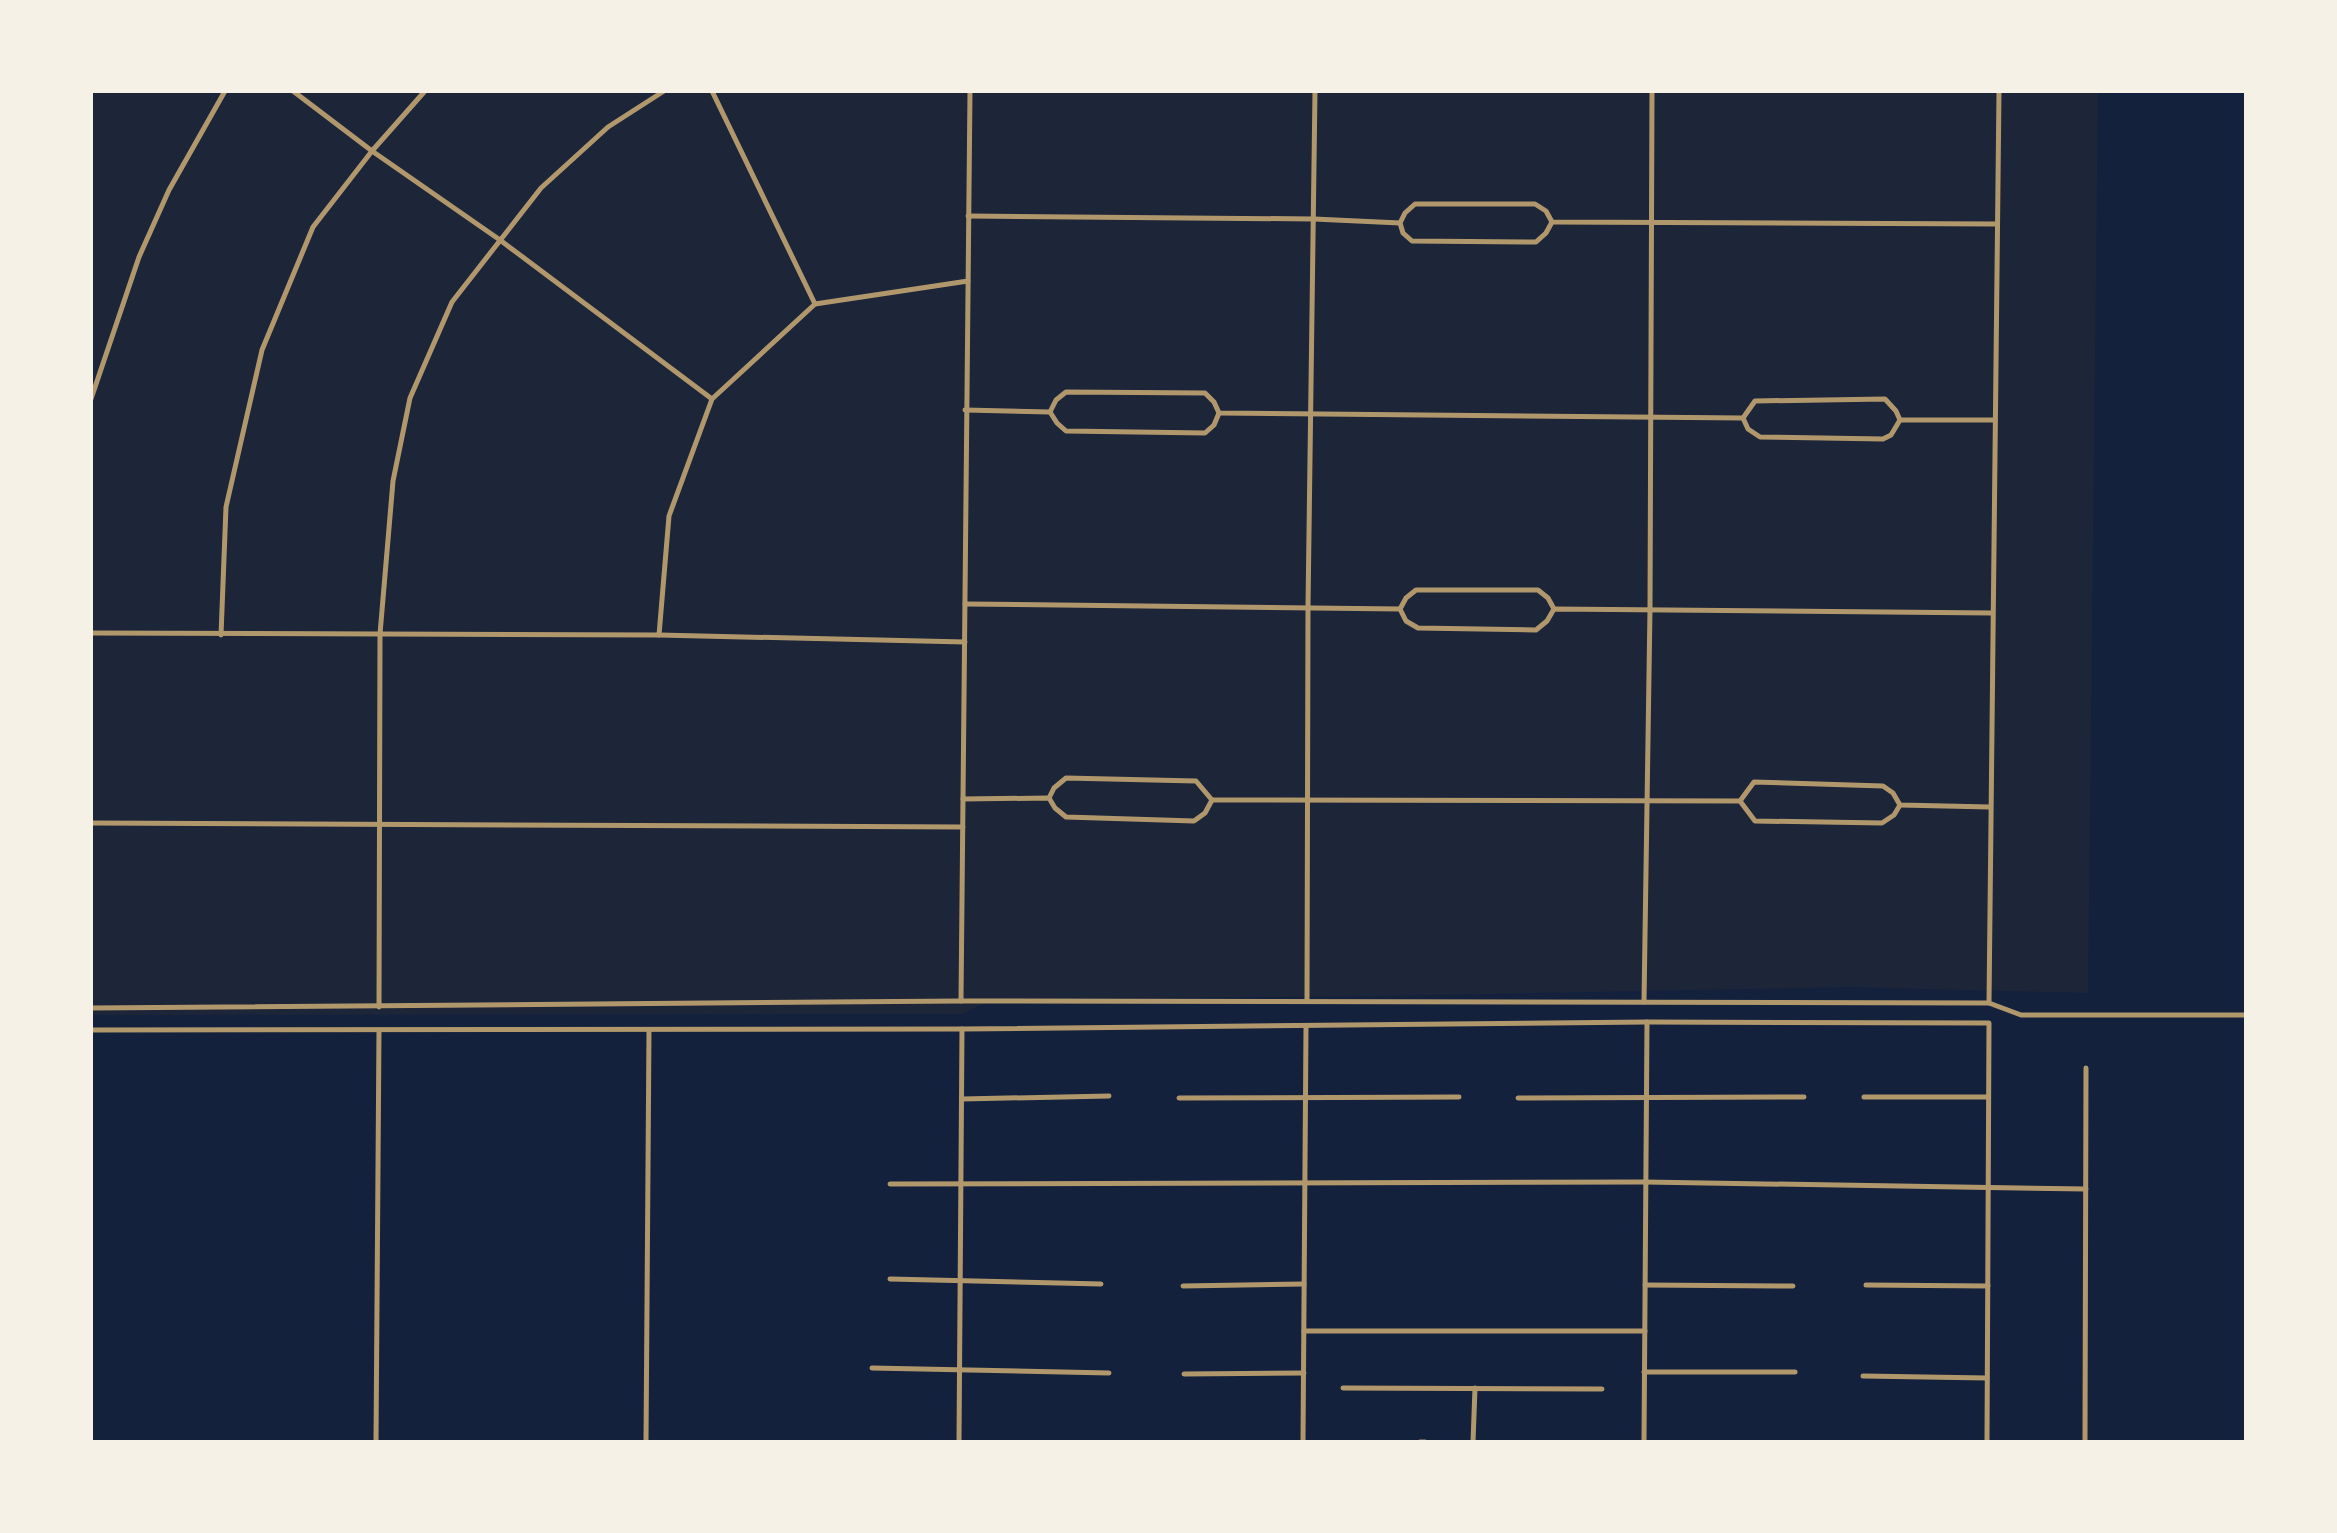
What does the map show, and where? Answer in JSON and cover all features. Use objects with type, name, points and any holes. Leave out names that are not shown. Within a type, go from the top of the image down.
[{"type":"street","points":[[91,399],[139,257],[169,190],[225,91]]},
{"type":"street","points":[[293,91],[500,240],[712,399]]},
{"type":"street","points":[[221,635],[226,507],[262,350],[313,228],[373,151],[425,91]]},
{"type":"street","points":[[379,1007],[380,634],[393,481],[410,398],[452,302],[541,188],[608,127],[664,91]]},
{"type":"street","points":[[712,91],[815,304]]},
{"type":"street","points":[[961,1001],[970,91]]},
{"type":"street","points":[[1307,1001],[1308,607],[1315,91]]},
{"type":"street","points":[[1644,1002],[1650,609],[1652,91]]},
{"type":"street","points":[[1989,1003],[1999,91]]},
{"type":"street","points":[[1415,204],[1535,204],[1546,211],[1552,222],[1546,233],[1536,242],[1412,240],[1404,233],[1400,223],[1405,213],[1415,204]]},
{"type":"street","points":[[968,216],[1314,219],[1400,223]]},
{"type":"street","points":[[1552,222],[1996,224]]},
{"type":"street","points":[[659,635],[669,516],[712,399],[815,304],[968,281]]},
{"type":"street","points":[[1066,392],[1205,393],[1214,402],[1219,413],[1214,425],[1205,433],[1066,431],[1056,423],[1050,412],[1056,400],[1066,392]]},
{"type":"street","points":[[1743,418],[1755,401],[1885,399],[1900,420]]},
{"type":"street","points":[[965,410],[1050,412]]},
{"type":"street","points":[[1219,413],[1743,418]]},
{"type":"street","points":[[1743,418],[1748,429],[1760,437],[1883,439],[1891,435],[1900,420]]},
{"type":"street","points":[[1900,420],[1995,420]]},
{"type":"street","points":[[1399,609],[1406,598],[1416,590],[1538,590],[1548,598],[1554,609]]},
{"type":"street","points":[[965,604],[1399,609]]},
{"type":"street","points":[[1399,609],[1406,621],[1419,628],[1536,630],[1547,621],[1554,609]]},
{"type":"street","points":[[1554,609],[1992,613]]},
{"type":"street","points":[[91,633],[659,635],[964,642]]},
{"type":"street","points":[[1049,798],[1054,788],[1066,778],[1079,778],[1196,781],[1212,800]]},
{"type":"street","points":[[1740,801],[1754,782],[1883,786],[1893,793],[1900,805]]},
{"type":"street","points":[[963,799],[1049,798]]},
{"type":"street","points":[[1049,798],[1055,808],[1066,817],[1194,821],[1205,813],[1212,800]]},
{"type":"street","points":[[1212,800],[1740,801]]},
{"type":"street","points":[[1740,801],[1755,821],[1882,823],[1894,815],[1900,805]]},
{"type":"street","points":[[1900,805],[1990,807]]},
{"type":"street","points":[[91,823],[963,827]]},
{"type":"street","points":[[91,1008],[1307,1001],[1989,1003],[2021,1015],[2246,1014]]},
{"type":"street","points":[[1644,1442],[1647,1022]]},
{"type":"street","points":[[91,1030],[962,1029],[1647,1022],[1989,1023],[1987,1442]]},
{"type":"street","points":[[1303,1442],[1306,1027]]},
{"type":"street","points":[[959,1442],[962,1029]]},
{"type":"street","points":[[376,1442],[379,1030]]},
{"type":"street","points":[[646,1442],[649,1030]]},
{"type":"street","points":[[2085,1442],[2087,1068]]},
{"type":"street","points":[[962,1099],[1109,1096]]},
{"type":"street","points":[[1179,1098],[1459,1097]]},
{"type":"street","points":[[1518,1098],[1804,1097]]},
{"type":"street","points":[[1864,1097],[1989,1097]]},
{"type":"street","points":[[890,1184],[1645,1182],[2086,1189]]},
{"type":"street","points":[[890,1279],[1101,1284]]},
{"type":"street","points":[[1183,1286],[1304,1283]]},
{"type":"street","points":[[1645,1285],[1793,1286]]},
{"type":"street","points":[[1866,1286],[1988,1286]]},
{"type":"street","points":[[1304,1331],[1644,1331]]},
{"type":"street","points":[[872,1368],[1109,1373]]},
{"type":"street","points":[[1644,1372],[1795,1372]]},
{"type":"street","points":[[1184,1374],[1304,1373]]},
{"type":"street","points":[[1863,1376],[1987,1378]]},
{"type":"street","points":[[1343,1388],[1602,1389]]},
{"type":"street","points":[[1474,1442],[1475,1388]]},
{"type":"shaded area","points":[[91,91],[2098,91],[2088,993],[1851,987],[1383,996],[992,999],[963,1014],[91,1015]]}]
